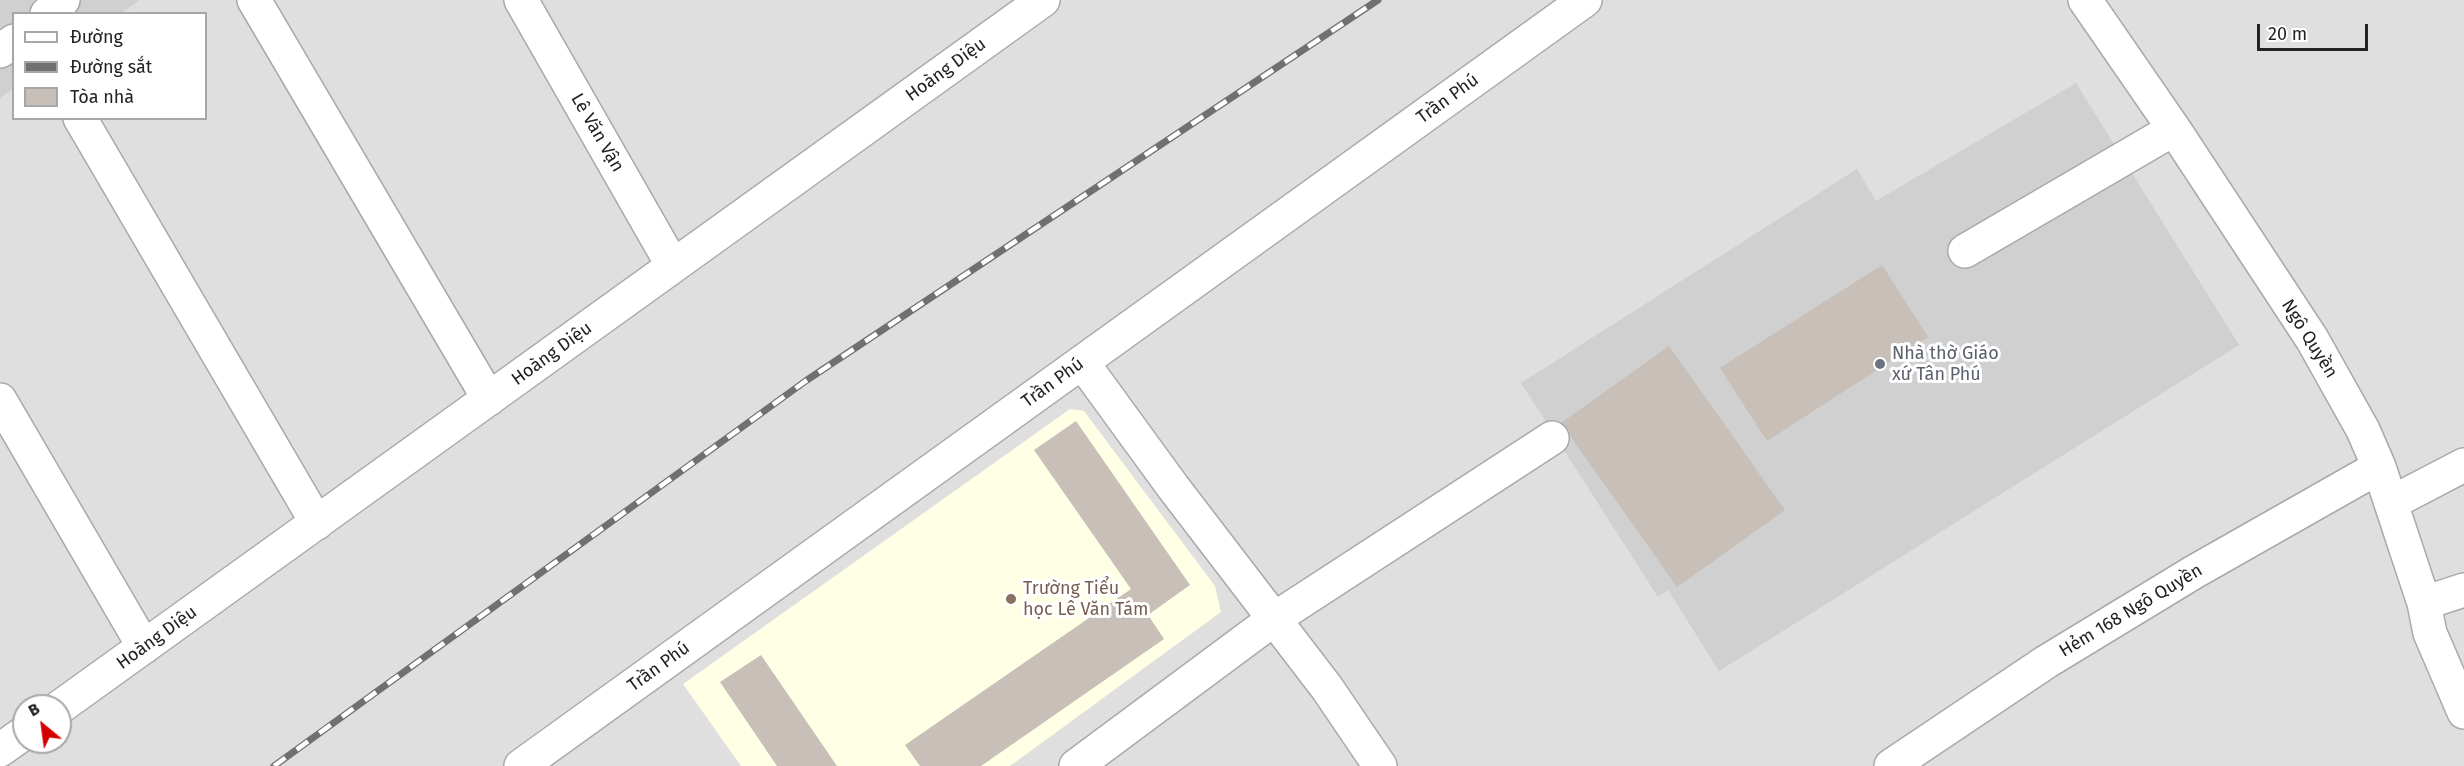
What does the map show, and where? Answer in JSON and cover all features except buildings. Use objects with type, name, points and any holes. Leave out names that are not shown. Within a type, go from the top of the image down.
[{"type":"street","points":[[49,12],[63,0]]},
{"type":"street","points":[[255,0],[489,399]]},
{"type":"street","name":"Lê Văn Vận","points":[[521,0],[673,266]]},
{"type":"street","name":"Hoàng Diệu","points":[[72,698],[1043,0]]},
{"type":"street","name":"Trần Phú","points":[[521,766],[1585,0]]},
{"type":"street","name":"Ngô Quyền","points":[[2085,0],[2174,129],[2312,339],[2363,430],[2391,503],[2424,603],[2430,633],[2464,712]]},
{"type":"street","points":[[81,120],[317,523]]},
{"type":"street","points":[[1965,250],[2174,129]]},
{"type":"street","points":[[1082,362],[1173,487],[1328,688],[1380,766]]},
{"type":"street","points":[[0,400],[144,647]]},
{"type":"street","points":[[1076,766],[1274,619],[1552,438]]},
{"type":"street","points":[[2391,503],[2464,465]]},
{"type":"street","name":"Hẻm 168 Ngô Quyền","points":[[1891,766],[2056,656],[2194,572],[2379,467]]},
{"type":"street","points":[[2424,603],[2464,590]]},
{"type":"shaded area","points":[[0,0],[2464,0],[2464,766],[0,766]]},
{"type":"shaded area","points":[[0,0],[140,0],[122,12],[12,12],[12,90],[0,98]]},
{"type":"shaded area","name":"Nhà thờ Giáo xứ Tân Phú","points":[[2076,83],[2239,345],[1719,671],[1668,590],[1658,597],[1521,383],[1857,169],[1876,201]]},
{"type":"shaded area","name":"Trường Tiểu học Lê Văn Tám","points":[[1070,409],[1084,411],[1215,586],[1221,612],[1010,766],[741,766],[683,684]]},
{"type":"railway","points":[[274,766],[807,380],[1378,0]]},
{"type":"place","name":"Nhà thờ Giáo xứ Tân Phú","points":[[1880,364]]},
{"type":"place","name":"Trường Tiểu học Lê Văn Tám","points":[[1011,599]]}]
